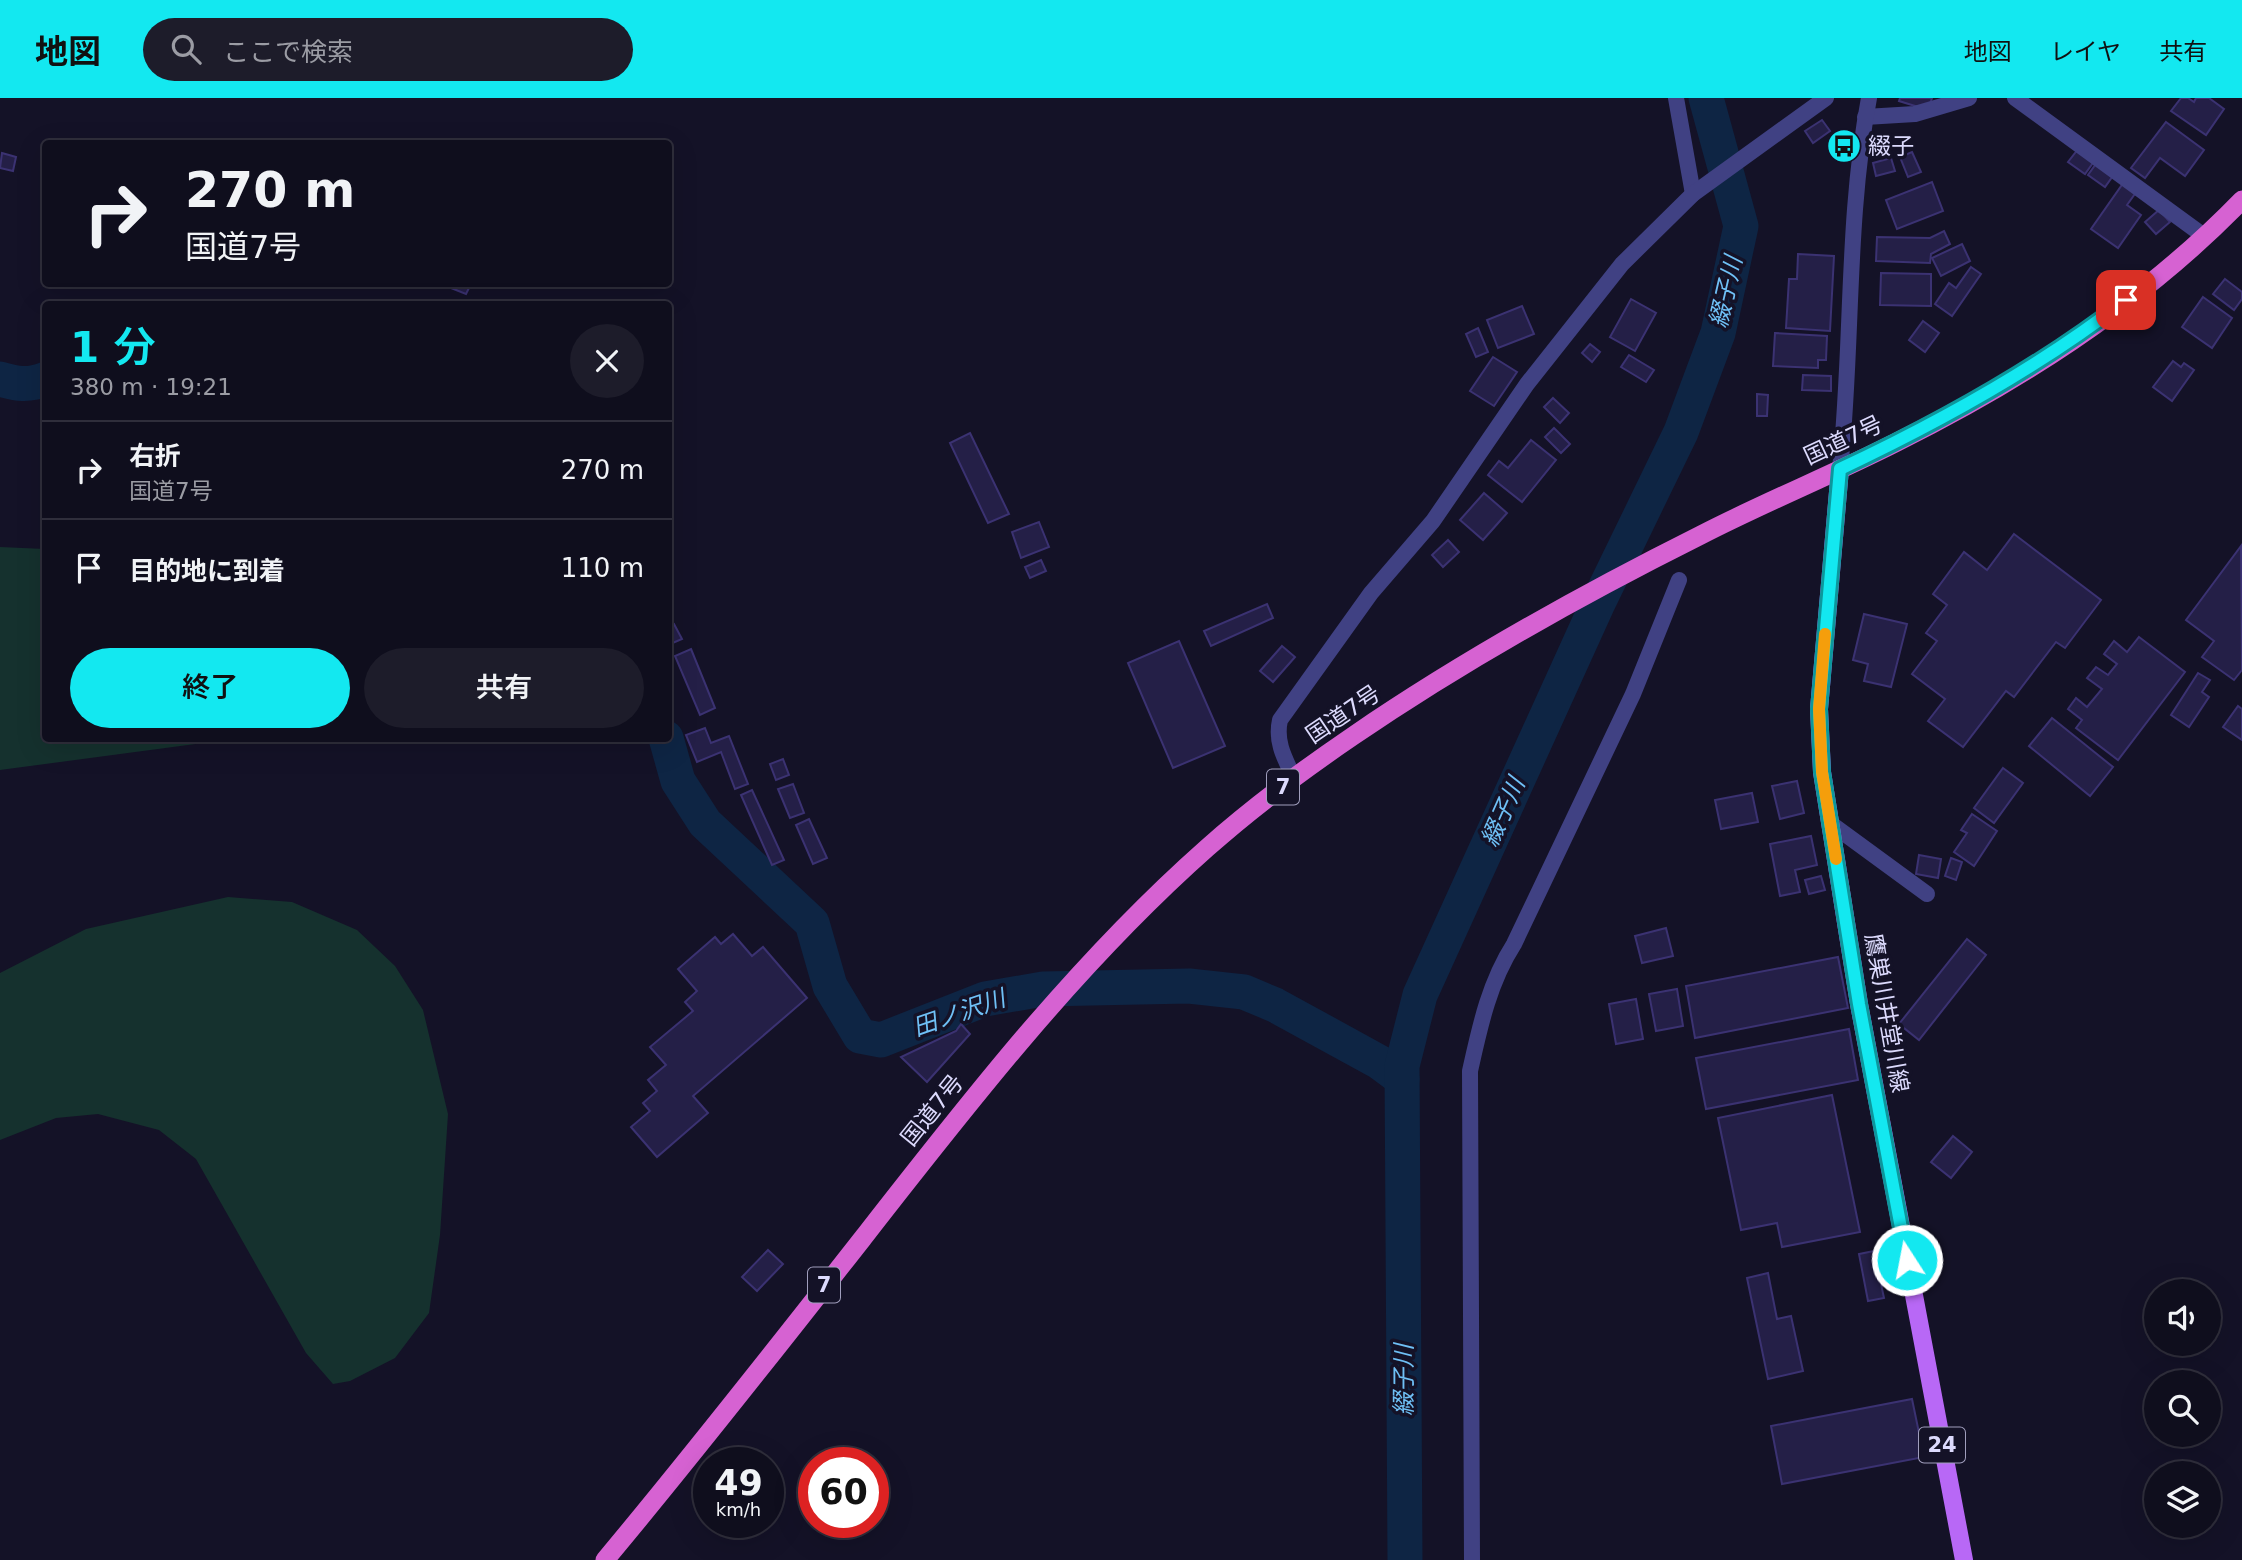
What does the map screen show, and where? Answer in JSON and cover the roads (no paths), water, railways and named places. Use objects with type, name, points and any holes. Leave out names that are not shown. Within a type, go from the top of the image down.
[{"type":"highway","name":"国道7号","points":[[605,1560],[908,1178],[1046,1013],[1204,850],[1294,778],[1440,678],[1521,631],[1704,533],[1899,441],[2051,354],[2165,271],[2242,200]]},
{"type":"main road","name":"鷹巣川井堂川線","points":[[1840,469],[1819,709],[1822,772],[1861,1018],[1964,1560]]},
{"type":"street","points":[[1676,98],[1693,194]]},
{"type":"street","points":[[1294,778],[1279,744],[1277,732],[1280,720],[1371,593],[1433,521],[1527,384],[1622,264],[1693,194],[1826,98]]},
{"type":"street","points":[[1840,469],[1853,229],[1869,98]]},
{"type":"street","points":[[1866,117],[1915,114],[1969,98]]},
{"type":"street","points":[[2015,98],[2204,236]]},
{"type":"street","points":[[1472,1560],[1470,1071],[1484,1010],[1500,967],[1514,944],[1633,694],[1679,580]]},
{"type":"street","points":[[1830,823],[1927,894]]},
{"type":"waterway","name":"綴子川","points":[[1405,1560],[1402,1066],[1420,995],[1598,603],[1681,432],[1718,333],[1741,226],[1706,98]]},
{"type":"waterway","name":"田ノ沢川","points":[[0,379],[23,384],[42,380]]},
{"type":"waterway","name":"田ノ沢川","points":[[667,742],[678,781],[705,823],[812,923],[830,986],[860,1036],[881,1040],[985,999],[1043,989],[1189,986],[1244,992],[1275,1005],[1379,1062],[1402,1079]]},
{"type":"place","name":"綴子","points":[[1844,146]]}]
